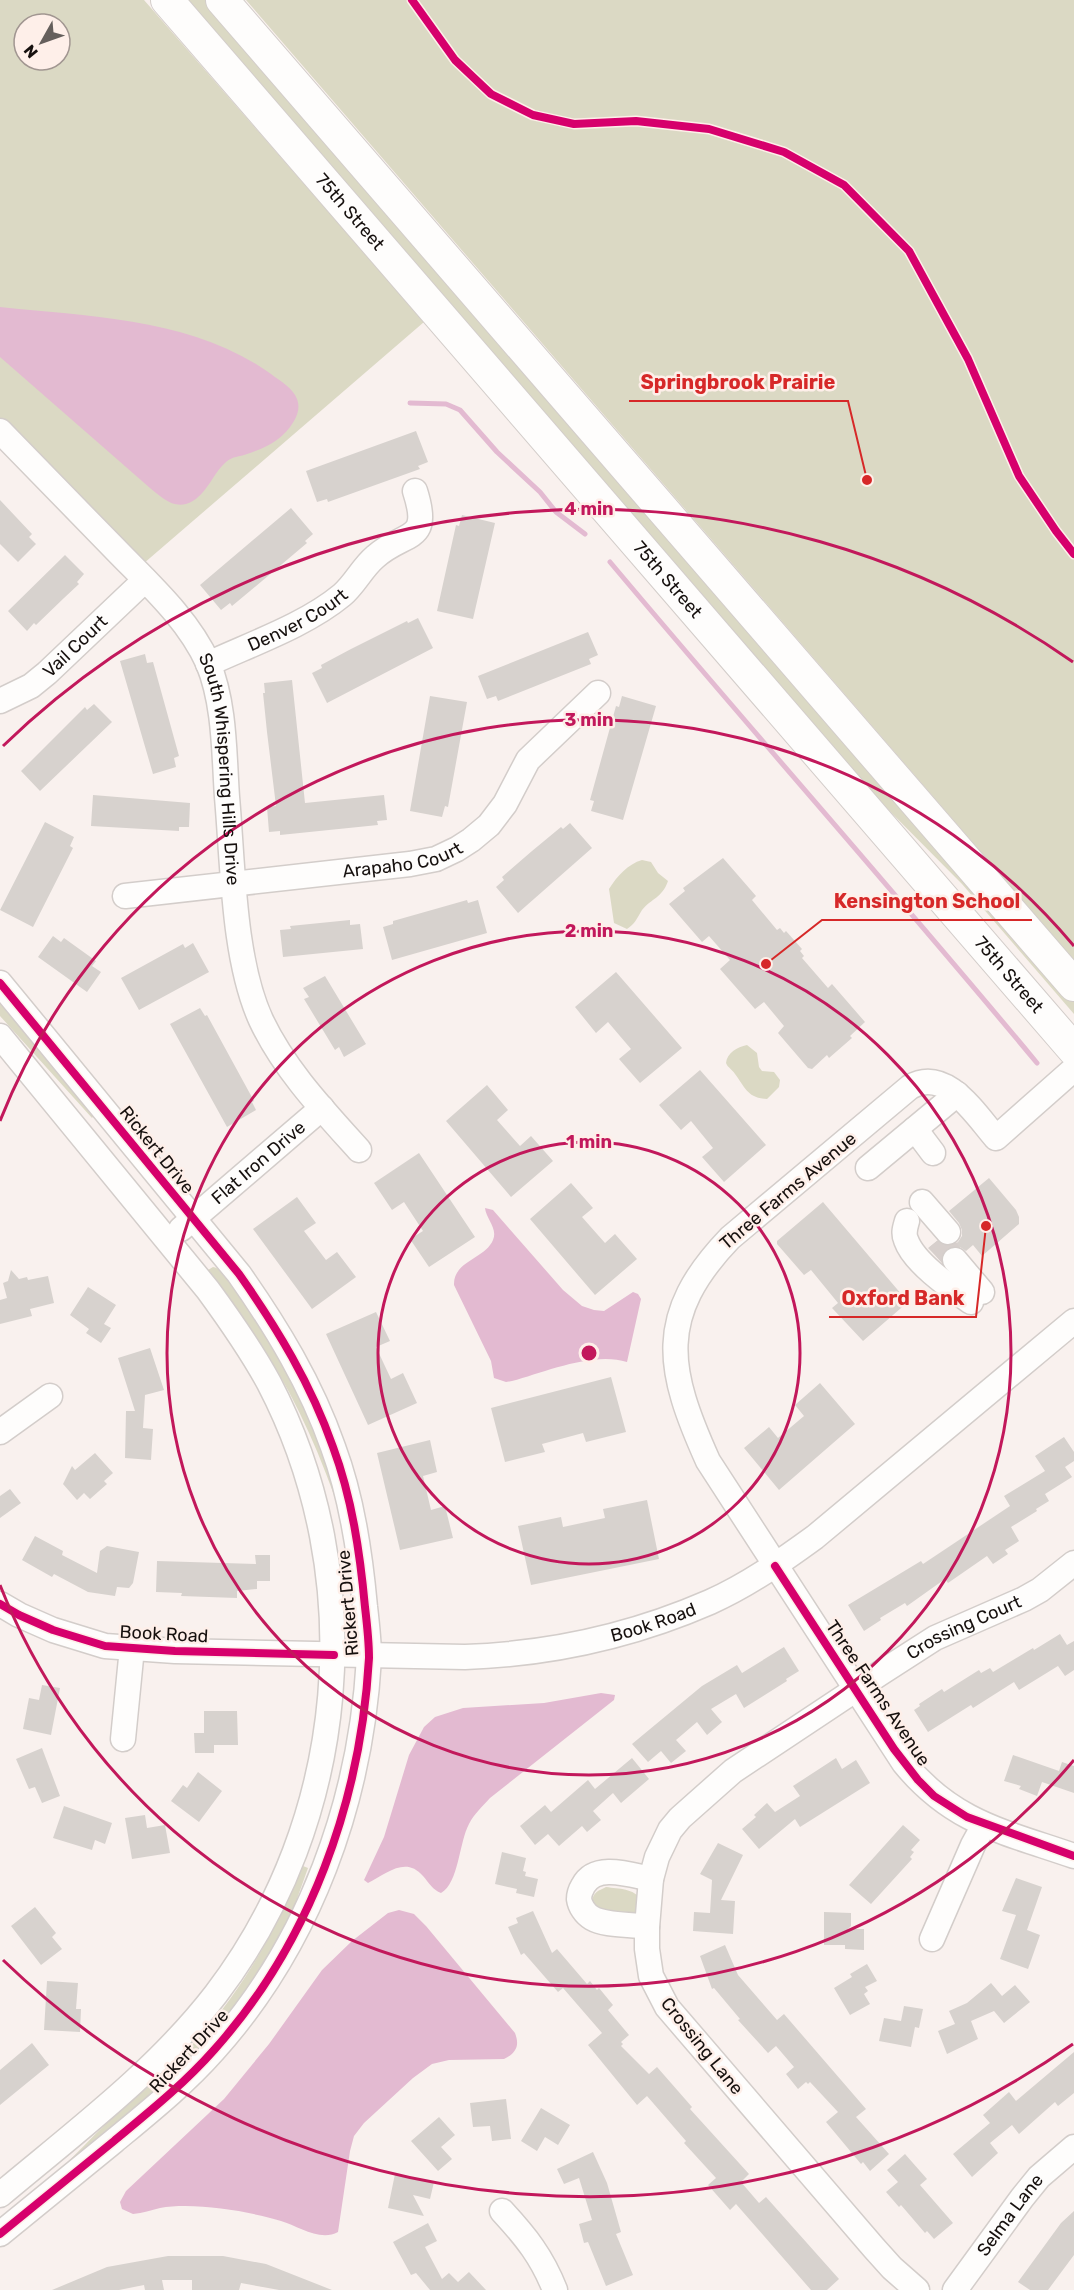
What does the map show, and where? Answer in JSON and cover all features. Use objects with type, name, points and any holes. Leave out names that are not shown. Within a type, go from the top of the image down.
[{"type":"main road","name":"75th Street","points":[[166,0],[1074,1050]]},
{"type":"main road","points":[[222,0],[1074,985]]},
{"type":"street","name":"South Whispering Hills Drive","points":[[0,431],[177,614],[208,664],[221,721],[240,935],[253,999],[281,1055],[358,1150]]},
{"type":"street","name":"Denver Court","points":[[208,664],[323,608],[352,586],[375,557],[413,534],[421,523],[421,509],[415,490]]},
{"type":"street","name":"Vail Court","points":[[0,701],[31,686],[47,673],[145,580]]},
{"type":"street","name":"Arapaho Court","points":[[125,896],[235,885],[436,859],[471,840],[489,825],[505,804],[528,760],[598,693]]},
{"type":"street","name":"Rickert Drive","points":[[0,983],[239,1274],[268,1315],[295,1360],[334,1448],[350,1505],[358,1543],[369,1655],[356,1762],[341,1819],[316,1889],[290,1944],[253,2003],[214,2050],[171,2094],[0,2234]]},
{"type":"street","name":"Rickert Drive","points":[[0,1036],[168,1240],[236,1328],[269,1384],[288,1425],[306,1474],[321,1531],[331,1595],[334,1655],[331,1701],[321,1762],[305,1823],[282,1884],[253,1939],[217,1993],[173,2044],[129,2087],[0,2195]]},
{"type":"street","name":"Three Farms Avenue","points":[[1074,1069],[996,1137],[957,1094],[940,1083],[928,1081],[910,1087],[730,1238],[700,1272],[680,1314],[675,1336],[678,1387],[686,1413],[708,1461],[894,1749],[918,1780],[950,1807],[984,1825],[1074,1856]]},
{"type":"street","points":[[868,1168],[957,1094]]},
{"type":"street","name":"Flat Iron Drive","points":[[168,1240],[322,1108]]},
{"type":"street","points":[[915,1129],[933,1153]]},
{"type":"street","points":[[938,1240],[914,1211],[904,1231],[906,1241],[915,1253],[937,1278],[982,1292],[956,1260]]},
{"type":"street","name":"Book Road","points":[[0,1604],[19,1615],[74,1637],[105,1646],[175,1651],[334,1655],[503,1655],[609,1638],[710,1601],[775,1566],[815,1537],[1074,1321]]},
{"type":"street","points":[[0,1432],[50,1396]]},
{"type":"street","name":"Crossing Court","points":[[855,1690],[935,1638],[1040,1590],[1074,1563]]},
{"type":"street","points":[[123,1739],[132,1648]]},
{"type":"street","name":"Crossing Lane","points":[[855,1690],[748,1760],[697,1801],[670,1830],[658,1854],[651,1879],[647,1949],[651,1976],[667,2007],[874,2248],[917,2290]]},
{"type":"street","points":[[932,1939],[984,1825]]},
{"type":"street","points":[[647,1927],[590,1917],[580,1904],[579,1895],[586,1880],[600,1872],[651,1879]]},
{"type":"street","name":"Selma Lane","points":[[956,2290],[1039,2177],[1074,2147]]},
{"type":"street","points":[[502,2211],[535,2248],[555,2290]]},
{"type":"shaded area","points":[[0,0],[144,0],[424,322],[143,564],[0,418]]},
{"type":"shaded area","points":[[179,0],[209,0],[1074,1000],[1074,1014],[962,884],[835,756]]},
{"type":"shaded area","points":[[246,0],[1074,0],[1074,960]]},
{"type":"shaded area","points":[[0,307],[141,323],[209,341],[241,355],[286,385],[297,399],[297,416],[285,433],[274,442],[226,462],[199,497],[186,504],[171,503],[150,488],[0,357]]},
{"type":"shaded area","points":[[642,860],[651,862],[658,873],[668,881],[663,891],[642,910],[627,929],[614,923],[609,889],[623,871]]},
{"type":"shaded area","points":[[0,1001],[94,1115],[92,1118],[0,1016]]},
{"type":"shaded area","points":[[747,1045],[757,1053],[759,1067],[762,1071],[774,1072],[780,1080],[779,1087],[767,1099],[751,1094],[726,1063],[733,1051]]},
{"type":"shaded area","points":[[485,1208],[493,1210],[563,1290],[582,1306],[604,1311],[633,1292],[638,1294],[641,1299],[627,1362],[600,1359],[554,1368],[512,1381],[506,1382],[494,1378],[491,1361],[454,1285],[455,1277],[464,1265],[483,1252],[493,1240],[494,1231]]},
{"type":"shaded area","points":[[213,1267],[224,1274],[238,1289],[283,1364],[313,1424],[336,1494],[334,1495],[296,1405],[272,1363],[241,1316],[208,1275],[208,1270]]},
{"type":"shaded area","points":[[601,1693],[615,1695],[614,1700],[490,1798],[476,1813],[466,1832],[452,1881],[441,1893],[433,1888],[417,1870],[410,1867],[396,1868],[368,1883],[364,1880],[384,1837],[409,1755],[424,1727],[435,1717],[463,1708],[544,1703]]},
{"type":"shaded area","points":[[303,1866],[308,1868],[288,1924],[273,1955],[198,2056],[65,2172],[62,2168],[107,2123],[182,2055],[226,2005],[269,1938]]},
{"type":"shaded area","points":[[606,1887],[626,1890],[638,1896],[641,1900],[638,1911],[634,1915],[601,1913],[592,1902],[593,1896]]},
{"type":"shaded area","points":[[399,1910],[414,1914],[426,1926],[515,2033],[517,2045],[514,2052],[504,2059],[449,2060],[432,2064],[413,2078],[364,2123],[354,2136],[338,2232],[331,2235],[309,2232],[268,2217],[221,2208],[174,2206],[133,2214],[122,2209],[120,2202],[126,2191],[224,2099],[269,2044],[322,1970],[352,1941],[388,1913]]},
{"type":"building","points":[[416,431],[428,462],[418,466],[420,469],[328,502],[327,499],[317,502],[306,471]]},
{"type":"building","points":[[0,500],[32,534],[29,537],[36,544],[18,562],[0,544]]},
{"type":"building","points":[[291,508],[313,534],[305,541],[307,543],[232,606],[230,603],[221,610],[200,585]]},
{"type":"building","points":[[462,515],[495,523],[473,619],[437,611],[456,525],[459,526]]},
{"type":"building","points":[[65,555],[84,574],[77,582],[79,584],[27,631],[8,611]]},
{"type":"building","points":[[418,618],[433,648],[327,703],[312,673],[322,668],[321,665],[351,649],[407,621],[408,623]]},
{"type":"building","points":[[588,632],[598,655],[589,659],[591,664],[498,701],[496,696],[487,699],[478,676]]},
{"type":"building","points":[[145,654],[147,663],[153,662],[179,756],[174,758],[176,767],[153,774],[120,661]]},
{"type":"building","points":[[292,680],[305,803],[384,795],[387,820],[377,821],[378,825],[280,835],[280,831],[269,832],[267,807],[276,806],[263,693],[265,693],[264,683]]},
{"type":"building","points":[[430,696],[467,702],[448,807],[445,806],[442,817],[410,811]]},
{"type":"building","points":[[622,696],[656,706],[623,820],[591,811],[594,801],[590,800],[616,706],[619,707]]},
{"type":"building","points":[[94,704],[112,722],[40,791],[21,771],[85,707],[87,710]]},
{"type":"building","points":[[93,795],[190,803],[189,827],[179,827],[179,831],[91,826]]},
{"type":"building","points":[[45,822],[74,837],[70,846],[73,848],[33,927],[0,910]]},
{"type":"building","points":[[570,823],[592,848],[518,913],[496,887],[504,880],[502,877],[532,851],[561,827],[563,829]]},
{"type":"building","points":[[723,858],[756,896],[752,900],[777,930],[780,928],[784,933],[786,931],[802,949],[800,951],[804,956],[802,958],[828,988],[832,984],[865,1022],[850,1036],[852,1038],[829,1058],[827,1055],[812,1069],[808,1068],[778,1033],[784,1026],[764,1002],[755,1009],[720,969],[730,960],[709,936],[702,942],[669,904],[685,891],[683,888]]},
{"type":"building","points":[[467,900],[468,903],[478,900],[487,933],[392,960],[383,927],[393,924],[393,921]]},
{"type":"building","points":[[350,920],[350,925],[360,924],[363,949],[283,957],[280,930],[291,929],[290,926]]},
{"type":"building","points":[[53,936],[61,942],[64,938],[96,961],[92,966],[101,972],[87,992],[38,957]]},
{"type":"building","points":[[193,943],[209,972],[139,1010],[121,978],[183,944],[185,948]]},
{"type":"building","points":[[616,972],[682,1048],[640,1083],[619,1059],[631,1049],[608,1022],[596,1033],[575,1007]]},
{"type":"building","points":[[325,976],[366,1044],[344,1057],[339,1047],[335,1050],[304,999],[309,997],[303,988]]},
{"type":"building","points":[[200,1008],[205,1016],[207,1015],[254,1101],[252,1102],[256,1110],[227,1127],[170,1024]]},
{"type":"building","points":[[700,1070],[766,1145],[724,1182],[702,1157],[713,1148],[691,1121],[681,1130],[659,1105]]},
{"type":"building","points":[[487,1085],[508,1110],[497,1120],[520,1146],[531,1136],[553,1161],[511,1197],[446,1121]]},
{"type":"building","points":[[419,1153],[475,1237],[429,1267],[410,1239],[423,1231],[404,1202],[392,1210],[374,1183]]},
{"type":"building","points":[[989,1178],[1016,1210],[1019,1224],[982,1256],[973,1245],[966,1251],[953,1246],[945,1250],[941,1261],[928,1248],[937,1241],[951,1246],[962,1236],[959,1223],[949,1211]]},
{"type":"building","points":[[571,1183],[593,1208],[582,1217],[605,1243],[615,1234],[637,1259],[595,1295],[530,1219]]},
{"type":"building","points":[[297,1197],[316,1223],[304,1231],[326,1260],[337,1252],[356,1277],[312,1309],[253,1229]]},
{"type":"building","points":[[823,1202],[908,1302],[863,1341],[832,1308],[838,1303],[811,1270],[804,1275],[777,1244],[777,1241]]},
{"type":"building","points":[[11,1270],[19,1279],[27,1277],[28,1280],[48,1276],[54,1303],[30,1309],[32,1316],[0,1324],[0,1300],[7,1298],[3,1283],[8,1281]]},
{"type":"building","points":[[88,1287],[116,1305],[104,1324],[111,1328],[101,1343],[86,1333],[89,1329],[70,1315]]},
{"type":"building","points":[[376,1312],[390,1341],[376,1347],[391,1379],[403,1373],[417,1403],[368,1425],[326,1334]]},
{"type":"building","points":[[150,1348],[164,1390],[145,1395],[143,1428],[153,1429],[151,1460],[125,1458],[126,1411],[135,1411],[118,1358]]},
{"type":"building","points":[[611,1377],[626,1432],[586,1442],[583,1433],[542,1444],[545,1452],[505,1462],[491,1408]]},
{"type":"building","points":[[820,1383],[855,1424],[779,1490],[744,1448],[769,1427],[778,1438],[804,1416],[795,1405]]},
{"type":"building","points":[[1064,1437],[1074,1452],[1074,1461],[1065,1467],[1072,1477],[1045,1494],[1049,1501],[1036,1509],[1037,1511],[1011,1527],[1019,1541],[1005,1550],[1008,1554],[993,1564],[987,1556],[948,1583],[945,1579],[907,1606],[905,1603],[880,1618],[881,1620],[864,1631],[848,1605],[921,1561],[923,1564],[1010,1506],[1004,1496],[1045,1471],[1035,1456]]},
{"type":"building","points":[[430,1440],[437,1472],[423,1476],[431,1510],[445,1506],[453,1538],[400,1550],[377,1453]]},
{"type":"building","points":[[95,1453],[113,1473],[104,1481],[107,1484],[90,1499],[84,1493],[77,1500],[63,1484],[72,1466],[75,1470]]},
{"type":"building","points":[[10,1489],[21,1503],[0,1518],[0,1496]]},
{"type":"building","points":[[647,1500],[659,1559],[531,1585],[518,1526],[561,1517],[563,1527],[605,1518],[603,1509]]},
{"type":"building","points":[[35,1536],[63,1551],[62,1555],[97,1573],[100,1551],[107,1546],[139,1552],[133,1583],[129,1588],[117,1587],[115,1596],[88,1592],[54,1574],[52,1577],[22,1560]]},
{"type":"building","points":[[255,1555],[270,1555],[270,1581],[257,1581],[257,1589],[237,1591],[237,1598],[181,1596],[182,1593],[156,1592],[157,1561],[256,1564]]},
{"type":"building","points":[[1060,1634],[1067,1645],[1074,1641],[1074,1670],[1065,1676],[1058,1666],[1019,1690],[1014,1682],[973,1708],[971,1705],[928,1732],[914,1710],[920,1706],[919,1704],[942,1689],[944,1692],[979,1670],[981,1673],[990,1668],[993,1672]]},
{"type":"building","points":[[784,1647],[799,1671],[744,1708],[736,1694],[711,1709],[722,1722],[707,1735],[697,1722],[676,1740],[686,1751],[671,1763],[661,1751],[648,1762],[632,1744],[702,1686],[737,1665],[742,1673]]},
{"type":"building","points":[[42,1685],[60,1688],[51,1735],[23,1729],[29,1698],[39,1700]]},
{"type":"building","points":[[204,1711],[237,1711],[238,1745],[214,1745],[214,1753],[195,1753],[194,1733],[204,1733]]},
{"type":"building","points":[[42,1748],[60,1796],[42,1803],[35,1787],[29,1789],[16,1759]]},
{"type":"building","points":[[1013,1755],[1059,1771],[1062,1762],[1074,1766],[1074,1793],[1042,1782],[1037,1796],[1019,1789],[1021,1786],[1004,1781]]},
{"type":"building","points":[[632,1758],[649,1779],[621,1803],[613,1793],[593,1811],[601,1820],[587,1832],[582,1826],[559,1846],[548,1834],[535,1845],[520,1826],[545,1805],[551,1812],[588,1780],[595,1789]]},
{"type":"building","points":[[836,1758],[842,1769],[856,1760],[870,1783],[800,1827],[795,1819],[759,1849],[742,1829],[767,1803],[775,1812],[800,1796],[793,1786]]},
{"type":"building","points":[[198,1772],[222,1791],[199,1822],[171,1801],[183,1785],[187,1788]]},
{"type":"building","points":[[64,1806],[112,1823],[105,1844],[95,1840],[92,1850],[53,1838]]},
{"type":"building","points":[[145,1815],[147,1828],[165,1825],[170,1853],[132,1859],[125,1818]]},
{"type":"building","points":[[903,1825],[920,1840],[911,1850],[914,1852],[910,1857],[912,1859],[871,1904],[849,1885]]},
{"type":"building","points":[[718,1843],[743,1855],[721,1900],[735,1901],[733,1934],[693,1931],[694,1912],[710,1913],[712,1880],[700,1874]]},
{"type":"building","points":[[502,1852],[526,1858],[523,1871],[526,1872],[525,1876],[538,1879],[534,1897],[516,1893],[517,1889],[495,1884]]},
{"type":"building","points":[[1016,1878],[1042,1887],[1027,1930],[1040,1935],[1028,1969],[1000,1959],[1016,1915],[1002,1911]]},
{"type":"building","points":[[35,1907],[56,1933],[52,1937],[62,1949],[41,1965],[11,1926]]},
{"type":"building","points":[[533,1911],[552,1953],[557,1949],[587,1984],[590,1981],[597,1990],[599,1988],[613,2005],[608,2010],[629,2035],[621,2042],[623,2044],[621,2046],[649,2074],[657,2067],[692,2107],[690,2109],[749,2174],[741,2182],[759,2203],[766,2197],[839,2279],[827,2290],[811,2290],[736,2204],[730,2210],[708,2185],[716,2178],[684,2143],[686,2141],[647,2096],[637,2105],[588,2045],[602,2033],[563,1988],[558,1992],[524,1953],[521,1955],[508,1927],[518,1923],[516,1918]]},
{"type":"building","points":[[824,1912],[851,1913],[851,1926],[848,1929],[864,1929],[864,1950],[845,1949],[845,1945],[824,1945]]},
{"type":"building","points":[[725,1945],[738,1975],[777,2020],[784,2014],[866,2109],[856,2117],[889,2154],[870,2171],[863,2162],[861,2164],[826,2122],[838,2112],[810,2082],[808,2084],[806,2082],[798,2089],[786,2074],[794,2067],[776,2046],[768,2053],[738,2020],[740,2019],[714,1988],[712,1989],[700,1956]]},
{"type":"building","points":[[867,1964],[877,1981],[865,1987],[868,1991],[864,1994],[870,2004],[850,2015],[834,1988],[852,1977],[850,1974]]},
{"type":"building","points":[[47,1981],[78,1983],[76,2009],[81,2009],[80,2032],[44,2030]]},
{"type":"building","points":[[991,1983],[1002,1996],[1015,1985],[1030,2002],[1004,2023],[994,2011],[971,2021],[978,2039],[947,2054],[938,2031],[955,2024],[949,2011],[967,2003]]},
{"type":"building","points":[[904,2006],[923,2009],[919,2028],[915,2027],[911,2047],[879,2041],[884,2018],[901,2021]]},
{"type":"building","points":[[32,2043],[49,2065],[0,2105],[0,2070]]},
{"type":"building","points":[[1074,2052],[1074,2093],[1058,2106],[1055,2102],[1019,2134],[1012,2125],[990,2143],[998,2153],[972,2177],[953,2154],[990,2123],[983,2115],[1009,2092],[1016,2101]]},
{"type":"building","points":[[506,2099],[511,2139],[492,2141],[490,2126],[473,2127],[470,2103]]},
{"type":"building","points":[[541,2108],[570,2125],[558,2145],[545,2137],[537,2151],[521,2141]]},
{"type":"building","points":[[439,2117],[455,2135],[441,2147],[452,2159],[438,2171],[411,2141]]},
{"type":"building","points":[[593,2152],[607,2183],[621,2232],[616,2234],[633,2275],[606,2286],[588,2242],[584,2243],[579,2224],[592,2220],[579,2178],[564,2184],[557,2169]]},
{"type":"building","points":[[905,2154],[927,2179],[920,2185],[953,2223],[934,2239],[927,2231],[925,2233],[901,2205],[899,2207],[886,2192],[898,2182],[887,2170]]},
{"type":"building","points":[[395,2174],[434,2182],[430,2199],[413,2195],[424,2216],[388,2208]]},
{"type":"building","points":[[1074,2211],[1074,2255],[1048,2290],[1030,2290],[1018,2282],[1061,2223]]},
{"type":"building","points":[[428,2223],[437,2241],[425,2247],[442,2279],[449,2273],[458,2282],[469,2272],[486,2290],[430,2290],[416,2273],[411,2275],[393,2242]]},
{"type":"building","points":[[168,2256],[223,2256],[266,2264],[332,2290],[279,2290],[241,2283],[239,2290],[192,2290],[192,2280],[162,2280],[164,2290],[145,2290],[144,2285],[119,2290],[52,2290],[107,2267]]},
{"type":"waterway","points":[[410,403],[446,404],[460,410],[497,452],[540,492],[556,512],[585,534]]},
{"type":"waterway","points":[[610,562],[1037,1063]]},
{"type":"tunnel","points":[[938,1240],[955,1260]]},
{"type":"cycle path","points":[[412,0],[455,60],[491,94],[533,115],[574,124],[636,121],[709,129],[784,152],[844,185],[909,251],[968,359],[1019,476],[1074,554]]},
{"type":"cycle path","points":[[0,983],[239,1274],[292,1357],[314,1401],[340,1466],[361,1566],[369,1658],[364,1712],[355,1765],[342,1817],[303,1917],[278,1964],[248,2008],[191,2074],[0,2234]]},
{"type":"cycle path","points":[[775,1566],[894,1749],[918,1780],[934,1796],[967,1817],[1074,1856]]},
{"type":"cycle path","points":[[0,1604],[53,1630],[105,1646],[175,1651],[334,1655]]},
{"type":"place","name":"Springbrook Prairie","points":[[867,480]]},
{"type":"place","name":"Kensington School","points":[[766,964]]},
{"type":"place","name":"Oxford Bank","points":[[986,1226]]}]
